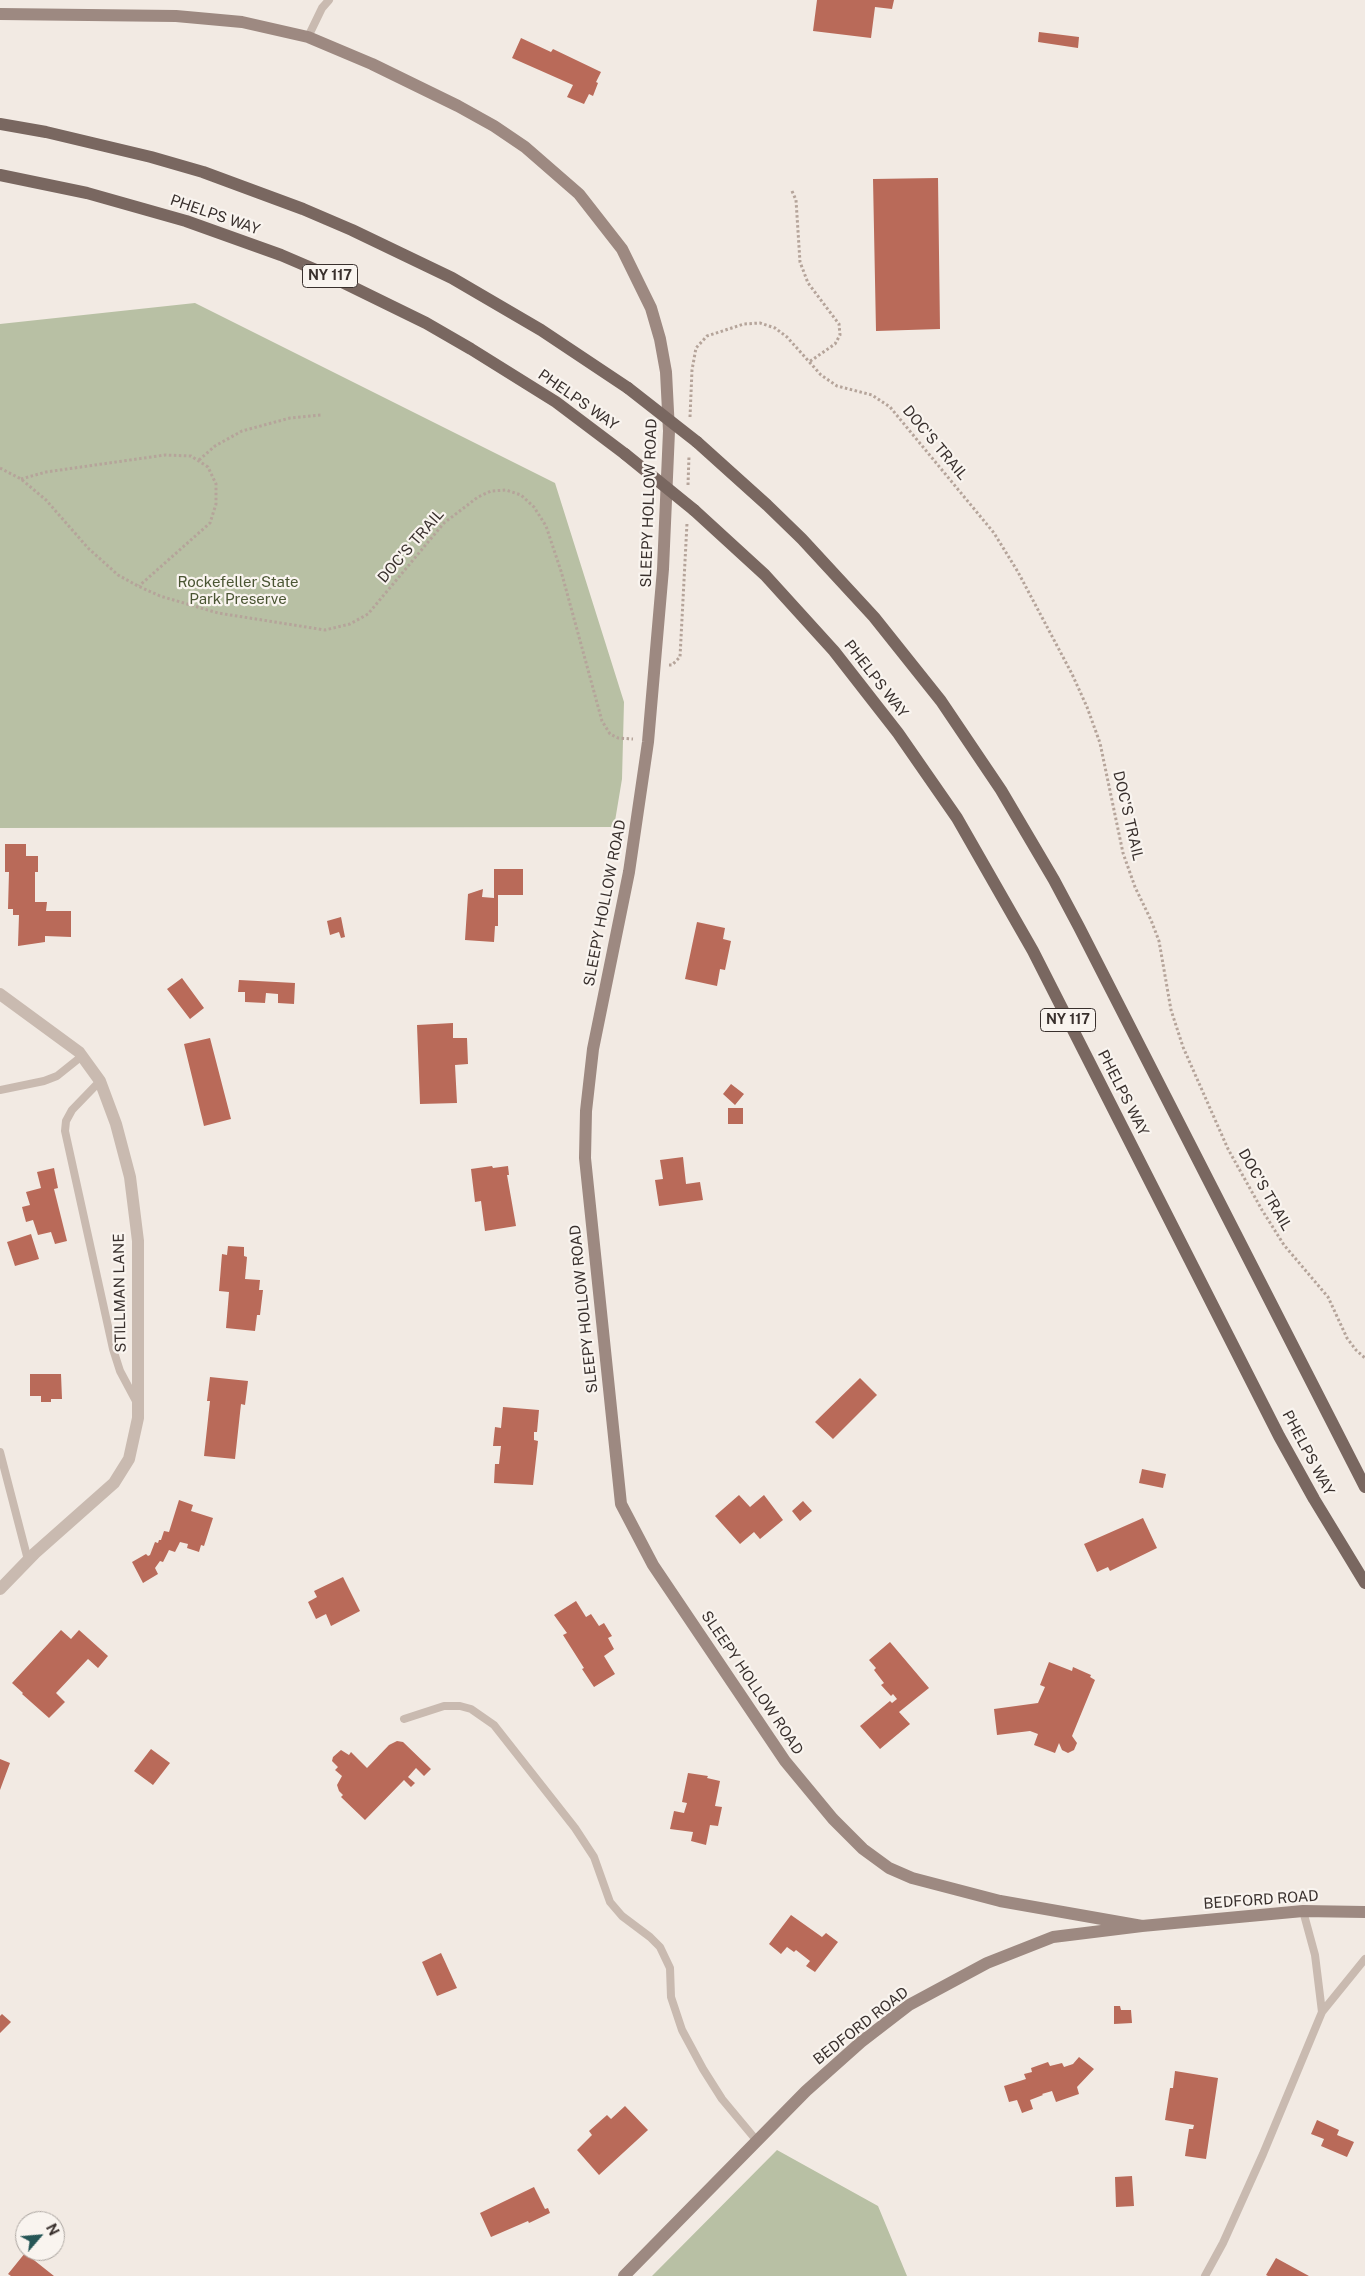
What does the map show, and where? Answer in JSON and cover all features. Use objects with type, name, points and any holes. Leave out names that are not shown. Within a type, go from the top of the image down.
[{"type":"main road","points":[[0,124],[55,134],[151,157],[203,172],[303,209],[352,230],[452,278],[541,330],[628,388],[697,442],[795,532],[874,617],[940,701],[1001,790],[1054,880],[1079,927],[1365,1487]]},
{"type":"main road","name":"PHELPS WAY","points":[[0,175],[87,193],[186,221],[282,255],[330,276],[426,323],[556,402],[625,454],[694,510],[765,575],[834,651],[898,732],[957,818],[1033,951],[1279,1436],[1314,1499],[1365,1583]]},
{"type":"street","name":"SLEEPY HOLLOW ROAD","points":[[0,14],[176,16],[242,22],[308,37],[372,64],[494,126],[525,147],[579,194],[622,249],[648,300],[660,339],[669,400],[669,464],[663,569],[648,742],[628,872],[593,1049],[586,1111],[584,1158],[621,1504],[653,1565],[785,1761],[833,1820],[863,1849],[889,1868],[912,1878],[1000,1901],[1142,1926]]},
{"type":"street","name":"STILLMAN LANE","points":[[0,994],[82,1056],[100,1081],[116,1124],[130,1178],[138,1242],[138,1418],[129,1459],[114,1483],[28,1560],[0,1589]]},
{"type":"street","name":"BEDFORD ROAD","points":[[624,2276],[757,2141],[821,2078],[861,2042],[909,2005],[987,1963],[1053,1938],[1142,1926],[1302,1911],[1365,1912]]},
{"type":"lane","points":[[308,37],[322,8],[329,0]]},
{"type":"lane","points":[[0,1090],[44,1081],[57,1076],[82,1056]]},
{"type":"lane","points":[[100,1081],[72,1110],[66,1121],[65,1131],[113,1349],[124,1379],[138,1403]]},
{"type":"lane","points":[[0,1452],[28,1560]]},
{"type":"lane","points":[[404,1719],[444,1706],[460,1706],[471,1709],[494,1725],[574,1828],[594,1857],[610,1902],[622,1916],[660,1947],[670,1968],[671,1997],[682,2030],[722,2099],[757,2141]]},
{"type":"lane","points":[[1302,1911],[1315,1955],[1322,2012]]},
{"type":"lane","points":[[1205,2276],[1223,2243],[1322,2012],[1365,1959]]},
{"type":"path","name":"DOC'S TRAIL","points":[[792,191],[796,200],[800,262],[808,284],[839,324],[840,335],[835,344],[809,362],[821,375],[837,386],[872,395],[890,407],[994,533],[1018,572],[1072,674],[1100,743],[1123,853],[1135,887],[1152,920],[1159,941],[1171,1010],[1183,1047],[1228,1149],[1284,1245],[1328,1297],[1347,1338],[1365,1358]]},
{"type":"path","points":[[199,460],[215,446],[242,431],[290,418],[321,414]]},
{"type":"path","points":[[21,479],[46,472],[165,455],[191,456],[208,467],[216,484],[216,504],[210,523],[138,586]]},
{"type":"path","name":"DOC'S TRAIL","points":[[0,468],[21,479],[46,500],[88,548],[118,575],[138,586],[160,596],[218,613],[325,630],[350,624],[368,614],[444,523],[478,497],[491,491],[506,490],[521,495],[534,507],[546,526],[561,571],[602,721],[610,734],[618,738],[633,740],[633,732]]},
{"type":"green space","name":"Rockefeller State Park Preserve","points":[[195,303],[555,483],[624,702],[622,779],[614,827],[0,828],[0,324]]},
{"type":"green space","points":[[777,2150],[878,2206],[907,2276],[652,2276]]},
{"type":"building","points":[[817,0],[894,0],[892,9],[875,7],[871,38],[813,31]]},
{"type":"building","points":[[1039,32],[1079,37],[1078,48],[1038,42]]},
{"type":"building","points":[[521,38],[551,52],[553,49],[601,72],[596,82],[598,83],[593,96],[589,94],[584,104],[567,97],[573,85],[512,58]]},
{"type":"building","points":[[938,178],[940,329],[876,331],[873,179]]},
{"type":"building","points":[[5,844],[26,844],[26,856],[38,856],[38,872],[35,872],[35,902],[47,902],[46,911],[71,911],[71,937],[45,936],[45,942],[18,946],[19,915],[13,915],[13,909],[8,909],[9,872],[5,872]]},
{"type":"building","points":[[494,869],[523,869],[523,895],[498,895],[498,926],[495,926],[494,942],[465,940],[468,894],[483,889],[482,897],[494,898]]},
{"type":"building","points":[[341,917],[345,937],[341,938],[339,932],[330,935],[327,921]]},
{"type":"building","points":[[697,922],[725,928],[723,939],[731,941],[725,970],[720,969],[717,986],[685,979]]},
{"type":"building","points":[[182,978],[204,1008],[190,1019],[167,989]]},
{"type":"building","points":[[239,980],[295,983],[294,1004],[278,1003],[278,994],[266,993],[265,1003],[245,1002],[245,992],[238,992]]},
{"type":"building","points":[[453,1023],[453,1038],[467,1038],[468,1064],[455,1065],[457,1103],[420,1104],[417,1025]]},
{"type":"building","points":[[210,1038],[231,1119],[204,1126],[184,1044]]},
{"type":"building","points":[[731,1084],[744,1094],[735,1105],[723,1094]]},
{"type":"building","points":[[728,1108],[743,1108],[743,1124],[728,1124]]},
{"type":"building","points":[[683,1157],[686,1184],[700,1182],[703,1200],[659,1206],[655,1180],[663,1179],[660,1160]]},
{"type":"building","points":[[492,1166],[493,1168],[508,1166],[509,1175],[507,1175],[516,1226],[485,1231],[481,1201],[475,1202],[471,1169]]},
{"type":"building","points":[[54,1168],[58,1188],[54,1189],[67,1241],[55,1244],[51,1232],[38,1235],[33,1220],[26,1222],[22,1207],[30,1205],[26,1192],[41,1188],[37,1172]]},
{"type":"building","points":[[31,1234],[39,1259],[15,1266],[7,1242]]},
{"type":"building","points":[[228,1246],[244,1247],[244,1256],[247,1257],[245,1279],[260,1280],[259,1290],[263,1290],[260,1315],[257,1315],[255,1331],[226,1328],[229,1292],[219,1291],[222,1254],[227,1255]]},
{"type":"building","points":[[30,1374],[61,1374],[62,1399],[51,1399],[51,1402],[41,1402],[41,1396],[30,1396]]},
{"type":"building","points":[[210,1377],[248,1381],[245,1405],[241,1404],[235,1459],[204,1456],[210,1401],[207,1401]]},
{"type":"building","points":[[860,1378],[877,1395],[833,1439],[815,1422]]},
{"type":"building","points":[[503,1407],[539,1410],[537,1432],[534,1432],[534,1440],[538,1441],[533,1485],[494,1483],[495,1464],[499,1464],[501,1446],[493,1446],[495,1427],[501,1428]]},
{"type":"building","points":[[1142,1469],[1166,1474],[1163,1488],[1139,1483]]},
{"type":"building","points":[[739,1495],[750,1507],[764,1495],[783,1520],[760,1539],[754,1532],[740,1544],[715,1516]]},
{"type":"building","points":[[179,1500],[193,1505],[191,1511],[213,1518],[204,1546],[201,1545],[199,1552],[187,1548],[188,1544],[180,1542],[175,1552],[169,1550],[163,1562],[160,1561],[155,1568],[158,1574],[143,1583],[132,1562],[146,1554],[150,1555],[155,1542],[158,1543],[161,1540],[164,1531],[169,1532]]},
{"type":"building","points":[[803,1501],[812,1511],[800,1521],[792,1511]]},
{"type":"building","points":[[1143,1518],[1157,1548],[1110,1571],[1108,1567],[1097,1572],[1084,1544]]},
{"type":"building","points":[[343,1577],[360,1611],[331,1626],[326,1614],[316,1619],[308,1602],[317,1597],[314,1591]]},
{"type":"building","points":[[576,1601],[586,1617],[591,1614],[599,1626],[604,1623],[612,1636],[608,1638],[614,1649],[604,1656],[615,1674],[594,1687],[563,1635],[567,1633],[554,1615]]},
{"type":"building","points":[[61,1630],[71,1639],[79,1630],[108,1656],[98,1668],[88,1659],[56,1693],[65,1702],[49,1718],[12,1683]]},
{"type":"building","points":[[890,1642],[929,1688],[899,1712],[910,1724],[880,1749],[860,1726],[890,1701],[892,1703],[897,1699],[893,1694],[891,1696],[881,1685],[884,1683],[869,1660]]},
{"type":"building","points":[[1049,1662],[1072,1671],[1073,1667],[1091,1675],[1090,1677],[1095,1680],[1072,1736],[1077,1743],[1074,1750],[1068,1753],[1062,1750],[1059,1743],[1055,1753],[1034,1745],[1038,1734],[1030,1731],[997,1735],[994,1709],[1038,1703],[1045,1687],[1040,1685]]},
{"type":"building","points":[[397,1741],[403,1742],[431,1769],[424,1776],[416,1768],[408,1777],[415,1783],[411,1787],[404,1780],[365,1820],[341,1797],[343,1795],[337,1785],[342,1776],[335,1770],[338,1767],[332,1761],[333,1757],[341,1750],[349,1755],[351,1752],[367,1768],[389,1745]]},
{"type":"building","points":[[151,1749],[170,1763],[153,1785],[134,1771]]},
{"type":"building","points":[[0,1759],[10,1763],[0,1790]]},
{"type":"building","points":[[688,1773],[708,1776],[707,1778],[720,1781],[715,1806],[722,1807],[718,1826],[710,1825],[706,1845],[691,1841],[693,1832],[670,1829],[674,1811],[684,1813],[687,1803],[682,1802]]},
{"type":"building","points":[[791,1915],[822,1937],[826,1933],[838,1942],[815,1972],[806,1966],[810,1961],[796,1950],[794,1952],[787,1947],[781,1954],[769,1944]]},
{"type":"building","points":[[441,1953],[457,1988],[437,1996],[422,1962]]},
{"type":"building","points":[[1114,2006],[1120,2006],[1121,2010],[1131,2010],[1132,2023],[1114,2024]]},
{"type":"building","points":[[2,2014],[11,2022],[0,2033],[0,2016]]},
{"type":"building","points":[[1079,2057],[1094,2069],[1077,2087],[1079,2094],[1056,2102],[1052,2091],[1042,2094],[1030,2100],[1033,2109],[1022,2113],[1017,2100],[1009,2102],[1004,2086],[1026,2079],[1024,2074],[1032,2072],[1031,2068],[1048,2062],[1050,2066],[1062,2063],[1064,2067],[1073,2064]]},
{"type":"building","points":[[1175,2071],[1218,2078],[1206,2159],[1185,2156],[1189,2129],[1193,2129],[1194,2125],[1165,2120]]},
{"type":"building","points":[[625,2106],[648,2130],[599,2175],[577,2150],[592,2135],[589,2131],[607,2115],[611,2119]]},
{"type":"building","points":[[1317,2120],[1339,2130],[1337,2135],[1354,2142],[1347,2157],[1321,2146],[1324,2139],[1311,2134]]},
{"type":"building","points":[[1132,2176],[1134,2206],[1116,2207],[1115,2177]]},
{"type":"building","points":[[534,2187],[545,2209],[548,2208],[550,2213],[491,2237],[480,2213]]},
{"type":"building","points":[[1276,2258],[1309,2276],[1266,2275]]},
{"type":"building","points":[[19,2261],[35,2261],[54,2276],[11,2276],[8,2274]]}]
